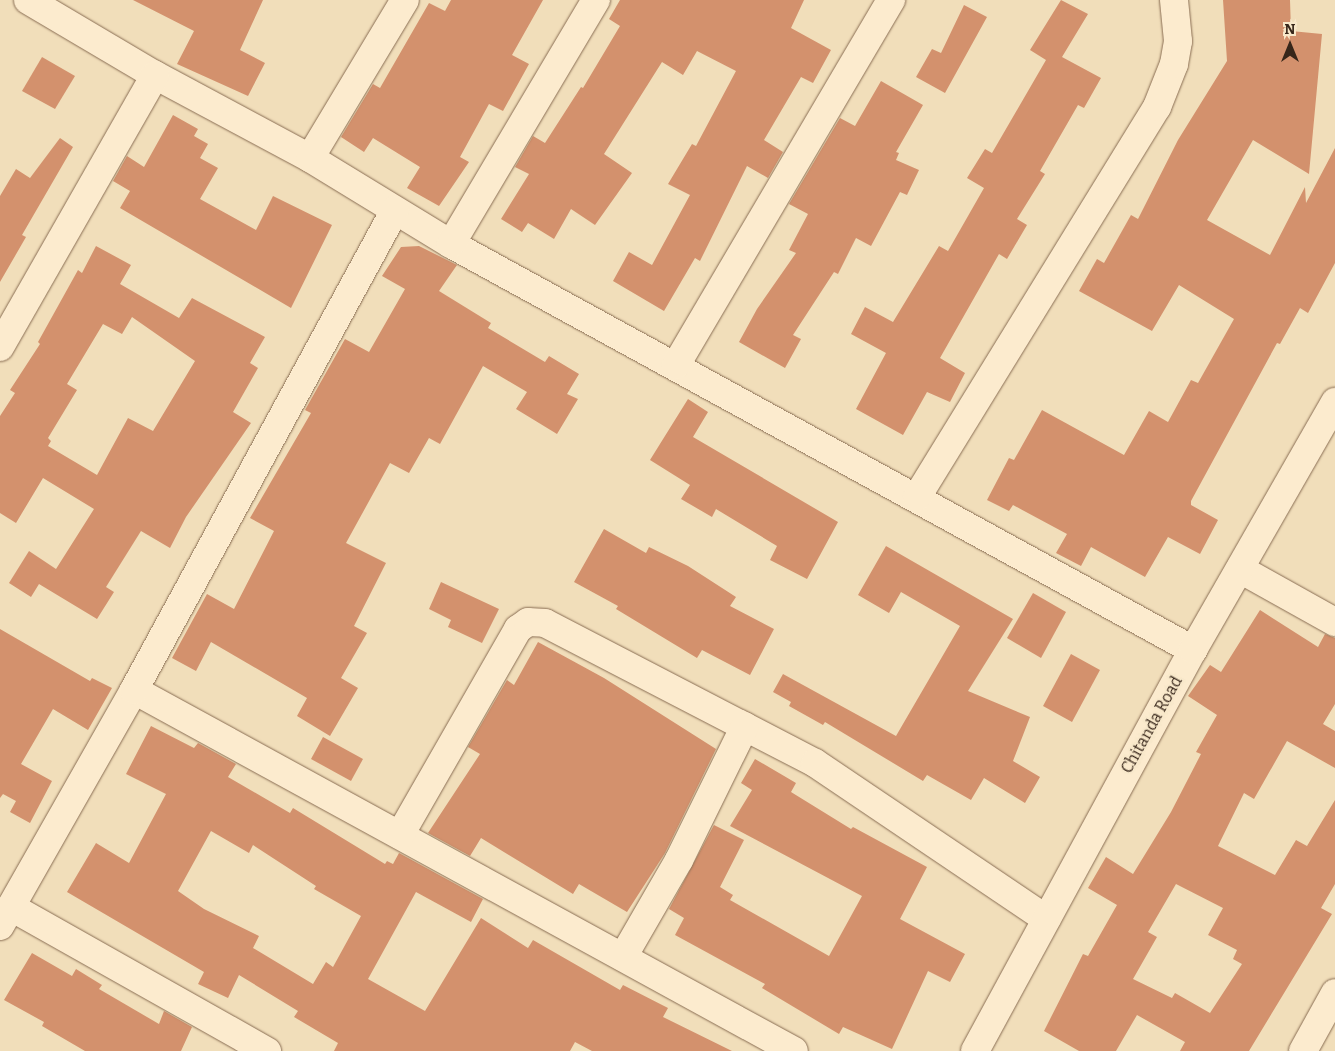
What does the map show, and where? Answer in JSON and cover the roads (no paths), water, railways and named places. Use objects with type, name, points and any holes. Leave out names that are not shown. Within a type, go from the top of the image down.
[{"type":"street","points":[[28,0],[155,75],[310,158],[451,244],[676,365],[1193,650]]},
{"type":"street","points":[[310,158],[405,0]]},
{"type":"street","points":[[451,244],[596,0]]},
{"type":"street","points":[[676,365],[891,0]]},
{"type":"street","points":[[917,497],[1157,106],[1174,64],[1178,41],[1174,0]]},
{"type":"street","points":[[0,347],[155,75]]},
{"type":"street","points":[[267,1051],[6,916],[134,690],[395,210]]},
{"type":"street","name":"Chitanda Road","points":[[975,1051],[1193,650],[1335,402]]},
{"type":"street","points":[[1240,569],[1335,622]]},
{"type":"street","points":[[400,835],[518,629],[528,622],[545,623],[815,763],[1046,919]]},
{"type":"street","points":[[134,690],[794,1051]]},
{"type":"street","points":[[623,957],[679,860],[745,726]]},
{"type":"street","points":[[1303,1051],[1335,993]]}]
